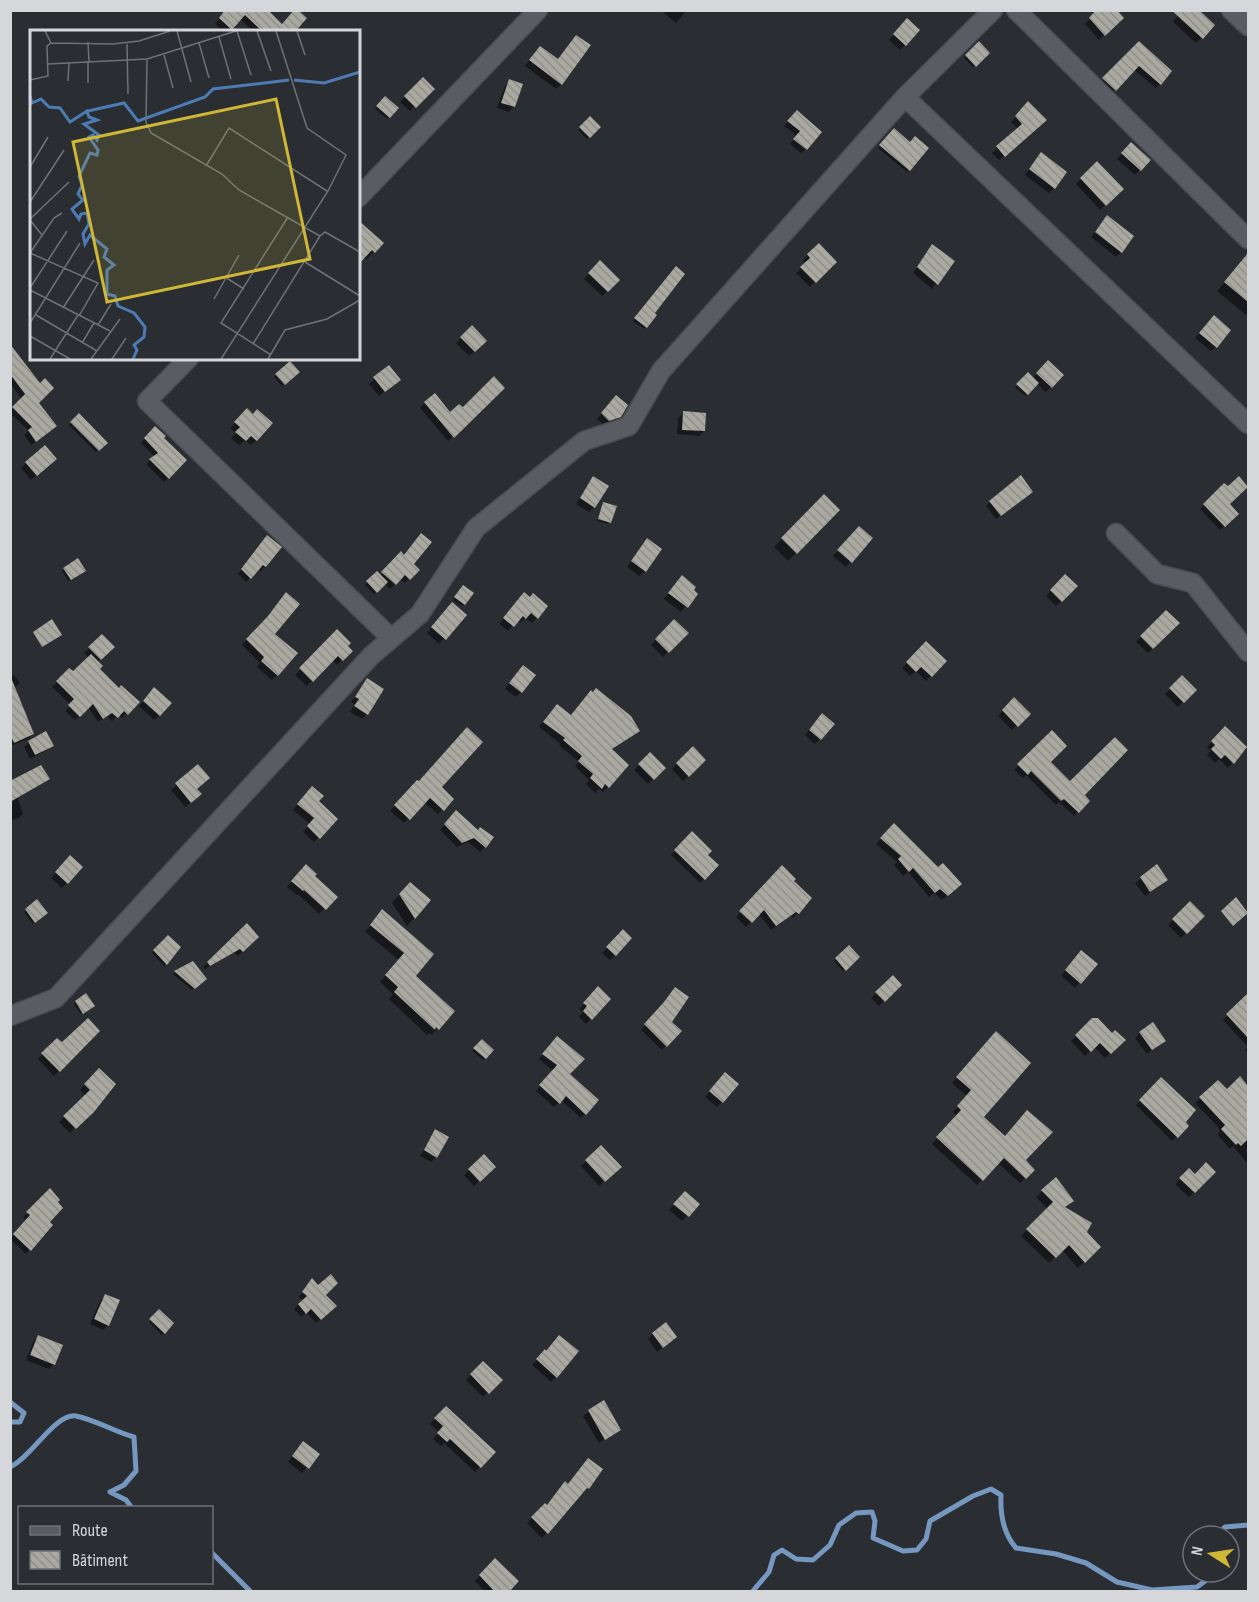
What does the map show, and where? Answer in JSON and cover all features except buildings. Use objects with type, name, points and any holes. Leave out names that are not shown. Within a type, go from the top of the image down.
[{"type":"street","points":[[360,196],[538,10]]},
{"type":"street","points":[[10,1016],[56,998],[371,656],[420,614],[476,528],[584,441],[629,426],[661,371],[905,97],[993,10]]},
{"type":"street","points":[[1016,10],[1248,238]]},
{"type":"street","points":[[1231,10],[1248,26]]},
{"type":"street","points":[[905,97],[1248,424]]},
{"type":"street","points":[[187,360],[147,401],[391,638]]},
{"type":"street","points":[[1116,533],[1157,574],[1193,583],[1248,652]]},
{"type":"waterway","points":[[10,1402],[24,1413],[20,1422],[10,1422]]},
{"type":"waterway","points":[[10,1467],[26,1455],[60,1421],[76,1416],[91,1420],[134,1437],[136,1471],[124,1485],[110,1492],[126,1500],[130,1506]]},
{"type":"waterway","points":[[752,1592],[769,1572],[774,1555],[782,1550],[796,1559],[813,1560],[830,1545],[839,1525],[856,1513],[872,1512],[875,1521],[873,1538],[903,1551],[917,1550],[926,1539],[930,1521],[973,1496],[991,1489],[1001,1495],[1003,1523],[1016,1548],[1056,1554],[1086,1563],[1117,1582],[1152,1590],[1197,1587],[1201,1584]]},
{"type":"waterway","points":[[1241,1526],[1248,1525]]},
{"type":"waterway","points":[[213,1554],[251,1592]]}]
